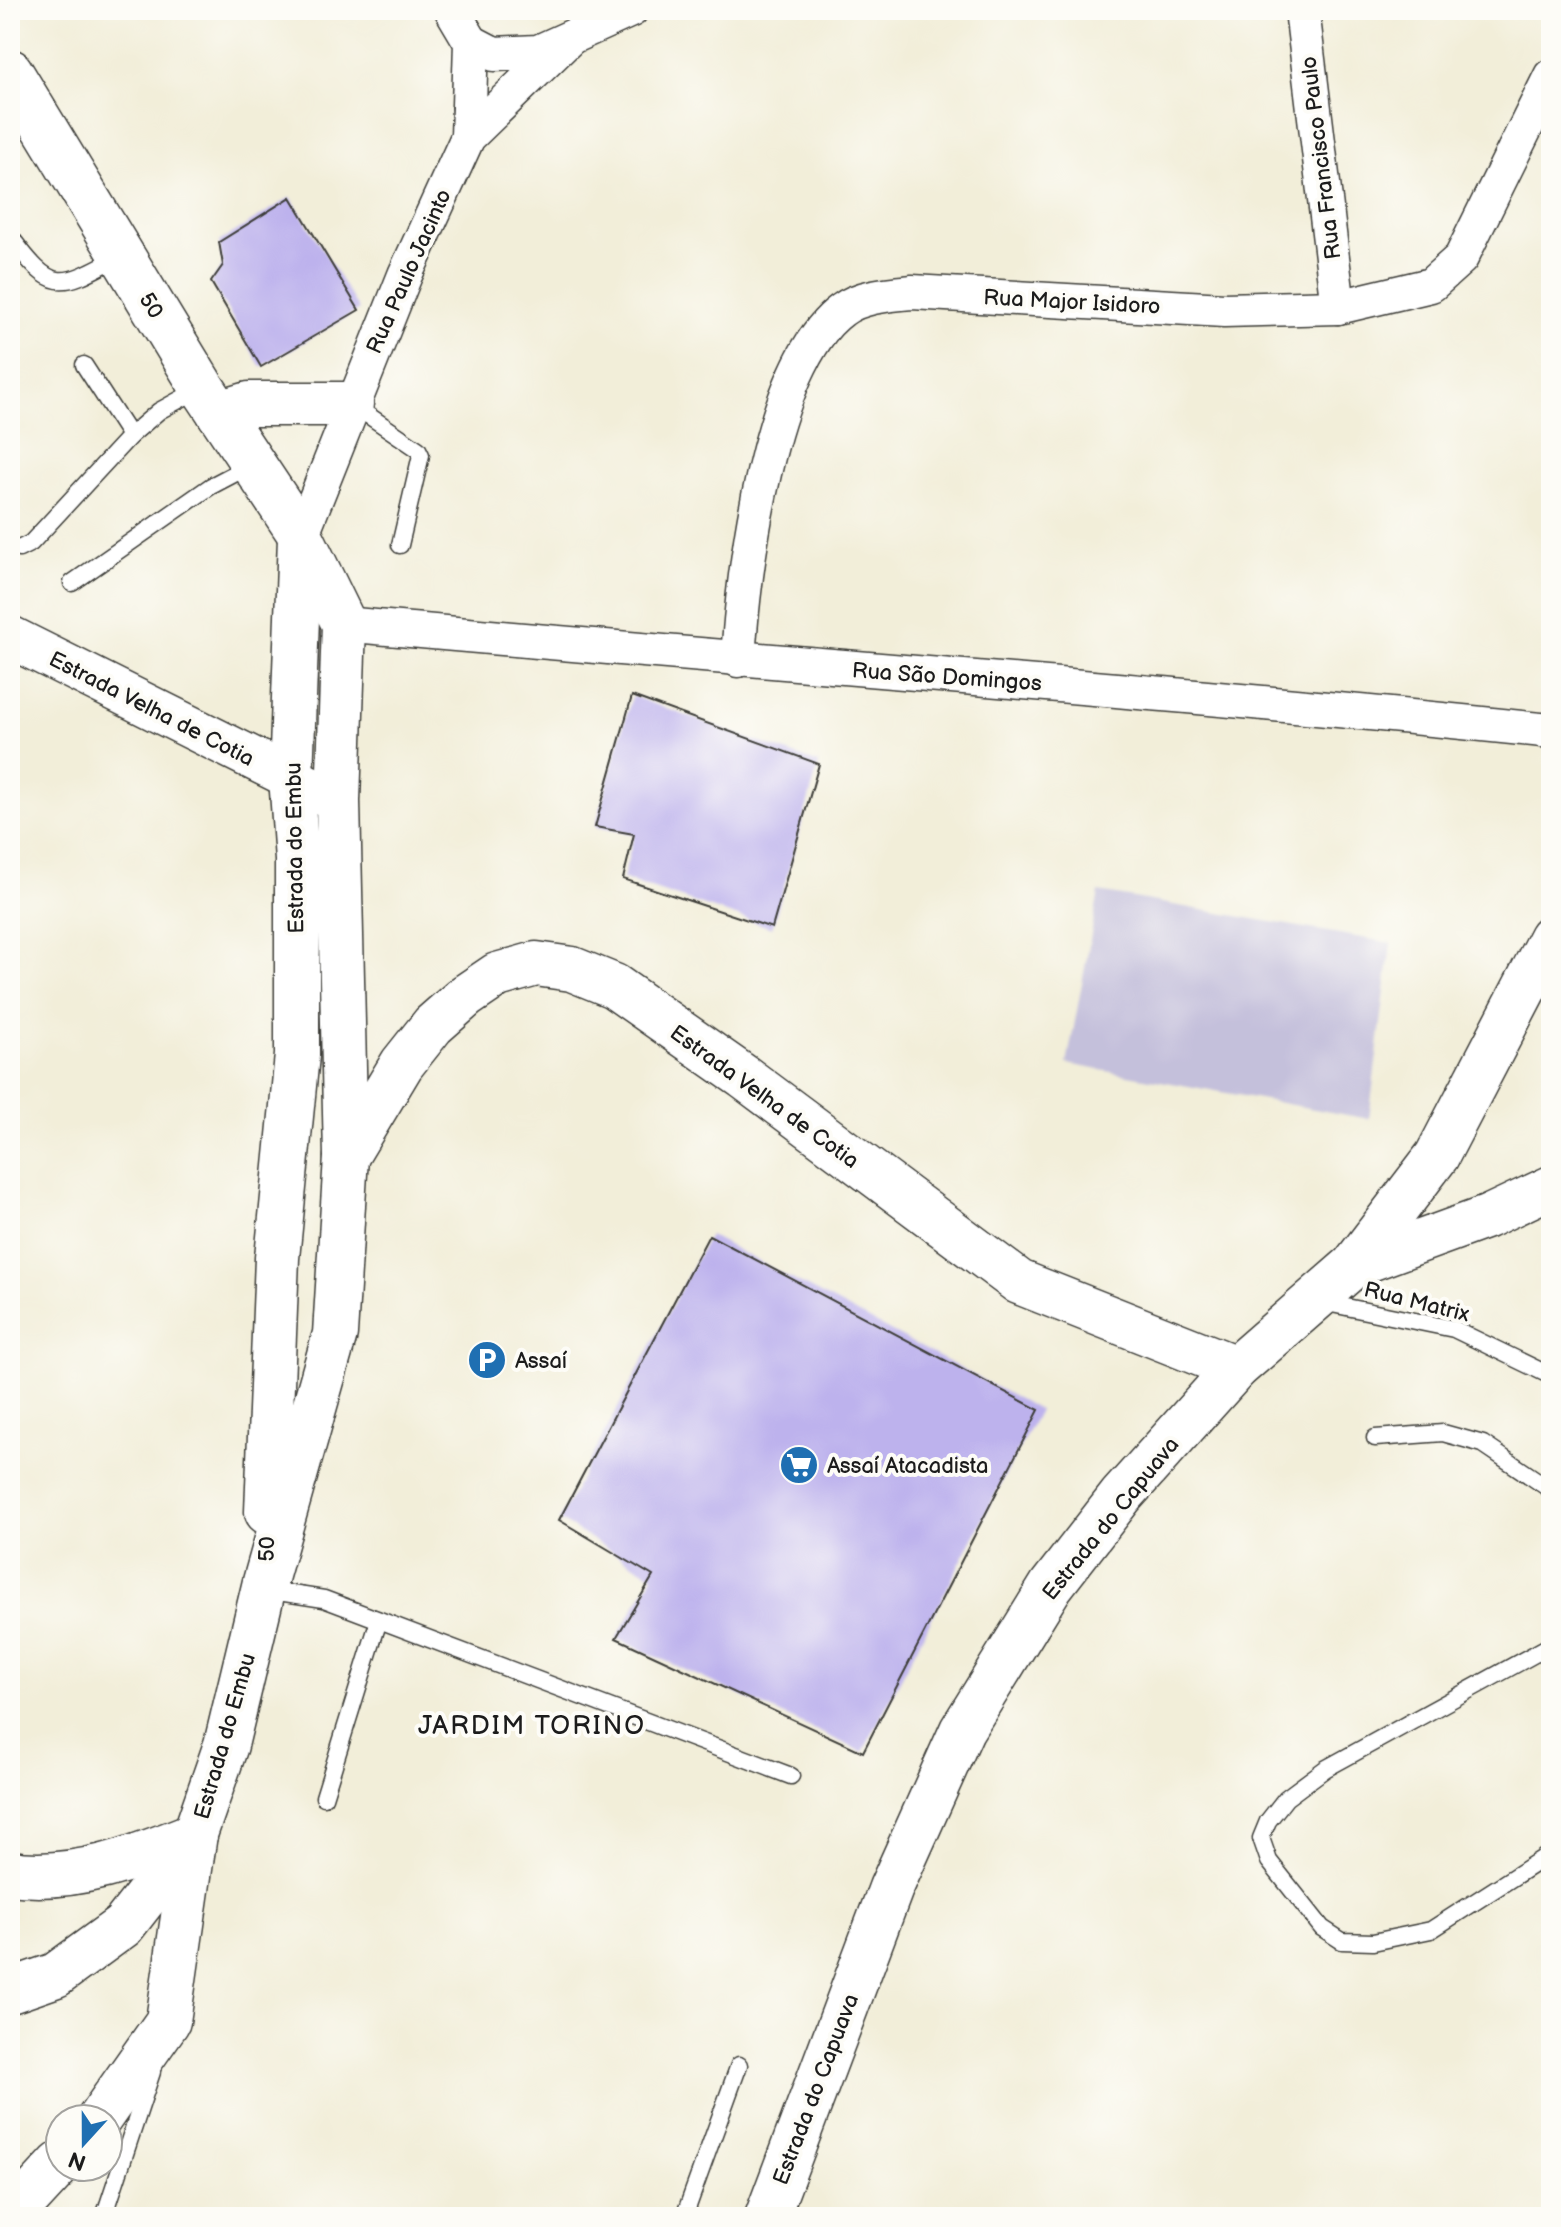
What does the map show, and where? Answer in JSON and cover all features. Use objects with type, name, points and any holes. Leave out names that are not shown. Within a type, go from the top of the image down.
[{"type":"main road","name":"50","points":[[10,71],[210,400],[301,536]]},
{"type":"main road","points":[[210,400],[249,404],[351,404]]},
{"type":"main road","points":[[301,536],[344,624],[338,801],[346,1157]]},
{"type":"main road","name":"Estrada do Embu","points":[[277,1258],[297,1055],[297,860],[291,777],[301,536]]},
{"type":"main road","name":"Estrada do Capuava","points":[[767,2217],[891,1888],[962,1730],[1051,1586],[1121,1496],[1236,1368],[1353,1266],[1437,1156],[1551,937]]},
{"type":"main road","name":"Estrada Velha de Cotia","points":[[346,1157],[402,1064],[433,1025],[466,996],[497,975],[536,964],[572,969],[614,986],[731,1068],[1019,1282],[1236,1368]]},
{"type":"main road","name":"50","points":[[264,1586],[335,1334],[346,1157]]},
{"type":"main road","name":"50","points":[[264,1586],[277,1258]]},
{"type":"main road","points":[[277,1258],[288,1283],[295,1315],[312,1330],[335,1334]]},
{"type":"main road","name":"Estrada do Embu","points":[[10,1991],[56,1975],[123,1926],[195,1834],[226,1745],[264,1586]]},
{"type":"main road","points":[[10,1873],[38,1877],[92,1870],[145,1855],[195,1834]]},
{"type":"main road","points":[[110,2103],[168,2021],[195,1834]]},
{"type":"main road","points":[[11,2217],[44,2181]]},
{"type":"street","points":[[452,10],[471,42],[468,137]]},
{"type":"street","name":"Rua Paulo Jacinto","points":[[471,42],[494,54],[510,56],[538,52],[631,10]]},
{"type":"street","name":"Rua Francisco Paulo","points":[[1302,10],[1338,307]]},
{"type":"street","name":"Rua Paulo Jacinto","points":[[301,536],[351,404],[468,137],[568,40]]},
{"type":"street","name":"Rua Major Isidoro","points":[[738,660],[741,602],[770,452],[794,379],[815,339],[843,309],[880,296],[912,292],[1224,310],[1338,307],[1431,285],[1447,275],[1461,258],[1551,76]]},
{"type":"street","name":"Rua São Domingos","points":[[344,624],[738,660],[1225,697],[1551,731]]},
{"type":"street","name":"Estrada Velha de Cotia","points":[[10,637],[338,801]]},
{"type":"street","points":[[1353,1266],[1487,1217],[1551,1187]]},
{"type":"lane","points":[[10,236],[36,271],[61,282],[84,276],[122,255]]},
{"type":"lane","points":[[84,365],[130,436]]},
{"type":"lane","points":[[10,547],[19,549],[31,543],[130,436],[159,411],[210,400]]},
{"type":"lane","points":[[351,404],[418,449],[421,455],[400,545]]},
{"type":"lane","points":[[72,583],[211,486],[253,464]]},
{"type":"lane","name":"Rua Matrix","points":[[1313,1301],[1454,1329],[1551,1376]]},
{"type":"lane","points":[[1375,1438],[1443,1433],[1483,1444],[1551,1490]]},
{"type":"lane","points":[[264,1586],[324,1599],[791,1776]]},
{"type":"lane","points":[[324,1797],[379,1620]]},
{"type":"lane","points":[[1551,1645],[1325,1769],[1286,1798],[1268,1821],[1261,1838],[1269,1861],[1322,1928],[1342,1941],[1373,1942],[1431,1930],[1551,1853]]},
{"type":"lane","points":[[104,2217],[168,2021]]},
{"type":"lane","points":[[684,2217],[739,2065]]},
{"type":"shaded area","points":[[1099,892],[1391,943],[1369,1119],[1067,1064]]},
{"type":"building","points":[[291,197],[359,310],[261,367],[211,282],[223,265],[219,242]]},
{"type":"building","points":[[632,696],[819,764],[772,928],[623,879],[634,834],[595,827]]},
{"type":"building","name":"Assaí Atacadista","points":[[709,1235],[1039,1410],[863,1752],[616,1638],[653,1576],[559,1520]]},
{"type":"place","name":"Assaí","points":[[487,1360]]},
{"type":"place","name":"Assaí Atacadista","points":[[799,1465]]},
{"type":"district","name":"JARDIM TORINO","points":[[532,1725]]}]
